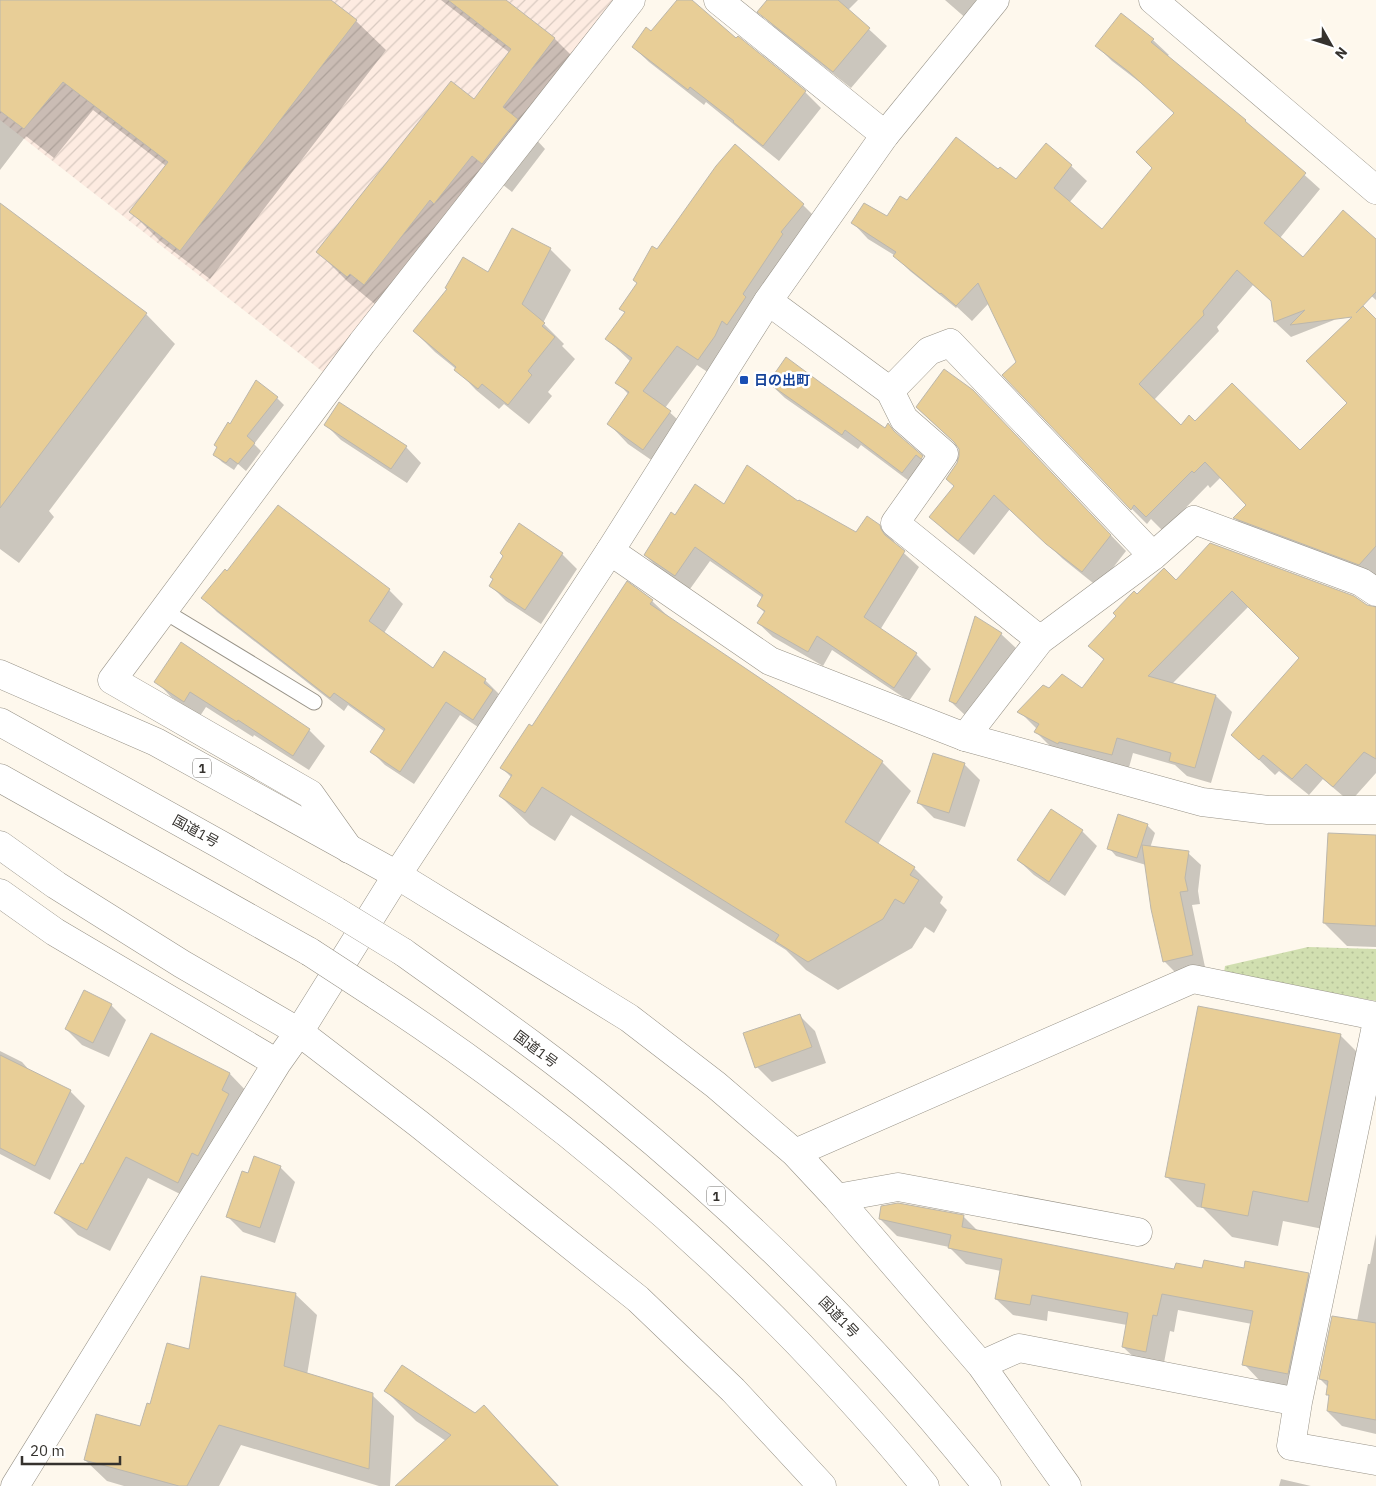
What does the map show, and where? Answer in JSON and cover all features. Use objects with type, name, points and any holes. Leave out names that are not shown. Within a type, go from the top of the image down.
[{"type":"main road","points":[[349,849],[310,794],[112,680],[362,343],[631,0]]},
{"type":"main road","points":[[718,0],[885,135]]},
{"type":"main road","points":[[15,1486],[397,875],[610,551],[768,301],[885,135],[995,0]]},
{"type":"main road","points":[[1153,0],[1376,190]]},
{"type":"main road","points":[[768,301],[890,391],[904,419],[944,454],[895,523],[1040,640]]},
{"type":"main road","points":[[890,391],[929,351],[950,343],[1152,556]]},
{"type":"main road","points":[[966,737],[1040,640],[1152,556],[1194,520],[1361,582],[1376,592]]},
{"type":"main road","points":[[610,551],[770,661],[966,737],[1202,802],[1268,810],[1376,810]]},
{"type":"main road","name":"1","points":[[0,674],[156,742],[397,875]]},
{"type":"main road","name":"国道1号","points":[[0,722],[221,845],[336,911],[402,952],[518,1035],[613,1108],[704,1185],[794,1269],[876,1356],[954,1445],[987,1486]]},
{"type":"main road","points":[[0,778],[310,952],[376,994],[490,1074],[586,1147],[676,1224],[761,1306],[842,1389],[925,1486]]},
{"type":"main road","points":[[0,845],[56,885],[182,964],[300,1032],[419,1124],[638,1299],[733,1390],[822,1486]]},
{"type":"main road","points":[[397,875],[629,1018],[716,1085],[795,1153],[837,1198],[981,1365],[1067,1486]]},
{"type":"main road","points":[[0,893],[55,932],[278,1063]]},
{"type":"main road","points":[[795,1153],[1193,979],[1376,1016]]},
{"type":"main road","points":[[1376,1026],[1298,1402],[1291,1446],[1376,1461]]},
{"type":"main road","points":[[837,1198],[898,1187],[1138,1232]]},
{"type":"main road","points":[[981,1365],[1019,1348],[1298,1402]]},
{"type":"lane","points":[[164,611],[314,702]]},
{"type":"shaded area","points":[[0,0],[613,0],[323,372],[0,120]]},
{"type":"green space","points":[[1308,947],[1376,949],[1376,1001],[1224,973],[1225,966]]},
{"type":"building","points":[[0,0],[331,0],[357,20],[180,251],[129,212],[168,162],[63,82],[24,129],[0,111]]},
{"type":"building","points":[[448,0],[506,0],[555,38],[503,107],[518,119],[482,164],[472,156],[434,204],[430,200],[364,285],[350,274],[347,277],[316,252],[451,81],[474,99],[511,49]]},
{"type":"building","points":[[677,0],[692,0],[736,38],[738,36],[806,91],[763,146],[690,87],[688,90],[632,47],[646,27],[651,31]]},
{"type":"building","points":[[767,0],[838,0],[870,28],[833,72],[757,12]]},
{"type":"building","points":[[1121,13],[1154,39],[1151,42],[1246,120],[1306,173],[1264,223],[1303,257],[1343,210],[1376,239],[1376,292],[1356,313],[1363,306],[1376,319],[1376,546],[1359,565],[1233,518],[1246,505],[1205,462],[1194,473],[1192,471],[1146,517],[1134,505],[1131,510],[1002,375],[1016,362],[978,283],[956,306],[893,256],[896,252],[851,223],[864,203],[887,216],[900,196],[907,200],[956,137],[998,169],[1000,167],[1016,179],[1046,143],[1072,165],[1054,188],[1102,229],[1152,168],[1136,152],[1174,113],[1129,72],[1095,46]],"holes":[[[1237,270],[1271,301],[1274,322],[1305,310],[1290,325],[1352,317],[1306,361],[1347,403],[1300,450],[1232,383],[1195,421],[1189,415],[1181,425],[1139,384],[1204,315],[1203,311]]]},
{"type":"building","points":[[735,144],[804,204],[781,232],[783,234],[743,294],[746,297],[727,325],[722,321],[715,336],[698,360],[677,346],[643,391],[671,411],[643,450],[607,424],[629,392],[615,383],[632,358],[605,339],[625,312],[619,309],[637,283],[633,280],[652,246],[657,249],[716,166]]},
{"type":"building","points":[[0,203],[147,313],[0,508]]},
{"type":"building","points":[[512,228],[551,248],[522,304],[545,323],[542,326],[555,337],[528,371],[532,375],[508,405],[482,384],[478,389],[454,370],[456,367],[413,331],[447,289],[445,288],[463,257],[488,272]]},
{"type":"building","points":[[786,357],[885,428],[888,423],[894,431],[923,456],[921,459],[916,455],[902,473],[845,430],[842,435],[768,383]]},
{"type":"building","points":[[944,369],[973,390],[1111,535],[1082,572],[1046,544],[994,495],[958,541],[929,517],[954,486],[946,479],[957,463],[959,449],[954,442],[916,407]]},
{"type":"building","points":[[256,380],[278,397],[247,436],[255,443],[238,464],[230,458],[226,463],[213,455],[217,447],[214,445],[228,422],[230,424]]},
{"type":"building","points":[[339,402],[407,446],[391,469],[324,425]]},
{"type":"building","points":[[747,465],[798,501],[856,532],[867,516],[880,525],[885,535],[905,551],[864,617],[917,653],[894,688],[817,636],[808,652],[757,623],[765,611],[757,606],[763,595],[695,547],[675,576],[644,555],[671,512],[675,515],[695,484],[724,504]]},
{"type":"building","points":[[278,505],[390,589],[369,621],[433,668],[444,651],[486,679],[484,683],[493,690],[473,720],[446,702],[400,772],[370,752],[385,729],[334,693],[330,698],[201,598],[225,569],[227,571]]},
{"type":"building","points":[[519,523],[563,553],[525,610],[489,586],[493,579],[490,577],[503,556],[500,553]]},
{"type":"building","points":[[1210,543],[1354,596],[1367,605],[1376,607],[1376,759],[1364,752],[1333,787],[1306,764],[1292,779],[1263,755],[1259,760],[1231,735],[1299,658],[1232,591],[1148,676],[1216,695],[1195,768],[1169,761],[1171,753],[1117,738],[1112,755],[1059,742],[1058,744],[1034,732],[1039,724],[1017,712],[1043,685],[1049,688],[1062,674],[1082,688],[1104,659],[1088,646],[1116,616],[1113,613],[1134,591],[1137,594],[1164,568],[1176,580]]},
{"type":"building","points":[[627,581],[653,600],[650,604],[883,761],[845,822],[915,867],[910,875],[919,880],[904,904],[895,899],[883,919],[808,962],[775,941],[779,935],[542,787],[525,813],[499,796],[512,775],[500,768],[529,724],[532,726]]},
{"type":"building","points":[[975,616],[1002,633],[956,704],[949,701]]},
{"type":"building","points":[[181,642],[310,729],[293,756],[238,720],[237,722],[190,692],[184,702],[154,682]]},
{"type":"building","points":[[933,753],[965,763],[949,813],[917,803]]},
{"type":"building","points":[[1051,809],[1083,830],[1049,882],[1017,860]]},
{"type":"building","points":[[1118,814],[1148,824],[1137,858],[1107,849]]},
{"type":"building","points":[[1328,833],[1376,835],[1376,926],[1323,923]]},
{"type":"building","points":[[1142,845],[1189,851],[1185,878],[1188,891],[1180,892],[1193,955],[1163,962],[1151,909]]},
{"type":"building","points":[[84,990],[112,1004],[93,1043],[65,1029]]},
{"type":"building","points":[[1198,1006],[1341,1034],[1308,1202],[1253,1191],[1248,1216],[1201,1207],[1205,1184],[1165,1177]]},
{"type":"building","points":[[800,1014],[812,1047],[755,1068],[743,1033]]},
{"type":"building","points":[[151,1033],[230,1073],[222,1090],[229,1094],[198,1156],[192,1153],[178,1183],[126,1157],[87,1230],[54,1213],[81,1163],[83,1164]]},
{"type":"building","points":[[0,1055],[71,1090],[35,1166],[0,1148]]},
{"type":"building","points":[[254,1156],[281,1166],[260,1228],[226,1217],[242,1171],[248,1173]]},
{"type":"building","points":[[898,1203],[964,1215],[962,1227],[1174,1269],[1176,1263],[1202,1268],[1204,1260],[1244,1268],[1245,1261],[1309,1273],[1288,1374],[1242,1365],[1253,1311],[1162,1294],[1157,1316],[1153,1315],[1146,1352],[1122,1347],[1128,1313],[1032,1295],[1030,1305],[995,1299],[1002,1259],[948,1248],[951,1235],[879,1219],[881,1206]]},
{"type":"building","points":[[201,1276],[296,1293],[284,1366],[373,1393],[369,1469],[219,1425],[187,1486],[179,1486],[84,1460],[96,1414],[140,1426],[147,1403],[150,1404],[167,1343],[189,1349]]},
{"type":"building","points":[[1332,1316],[1376,1323],[1376,1420],[1327,1411],[1329,1395],[1326,1395],[1328,1381],[1319,1379]]},
{"type":"building","points":[[402,1365],[475,1413],[484,1405],[558,1486],[395,1486],[451,1435],[384,1391]]},
{"type":"place","name":"日の出町","points":[[744,380]]}]
